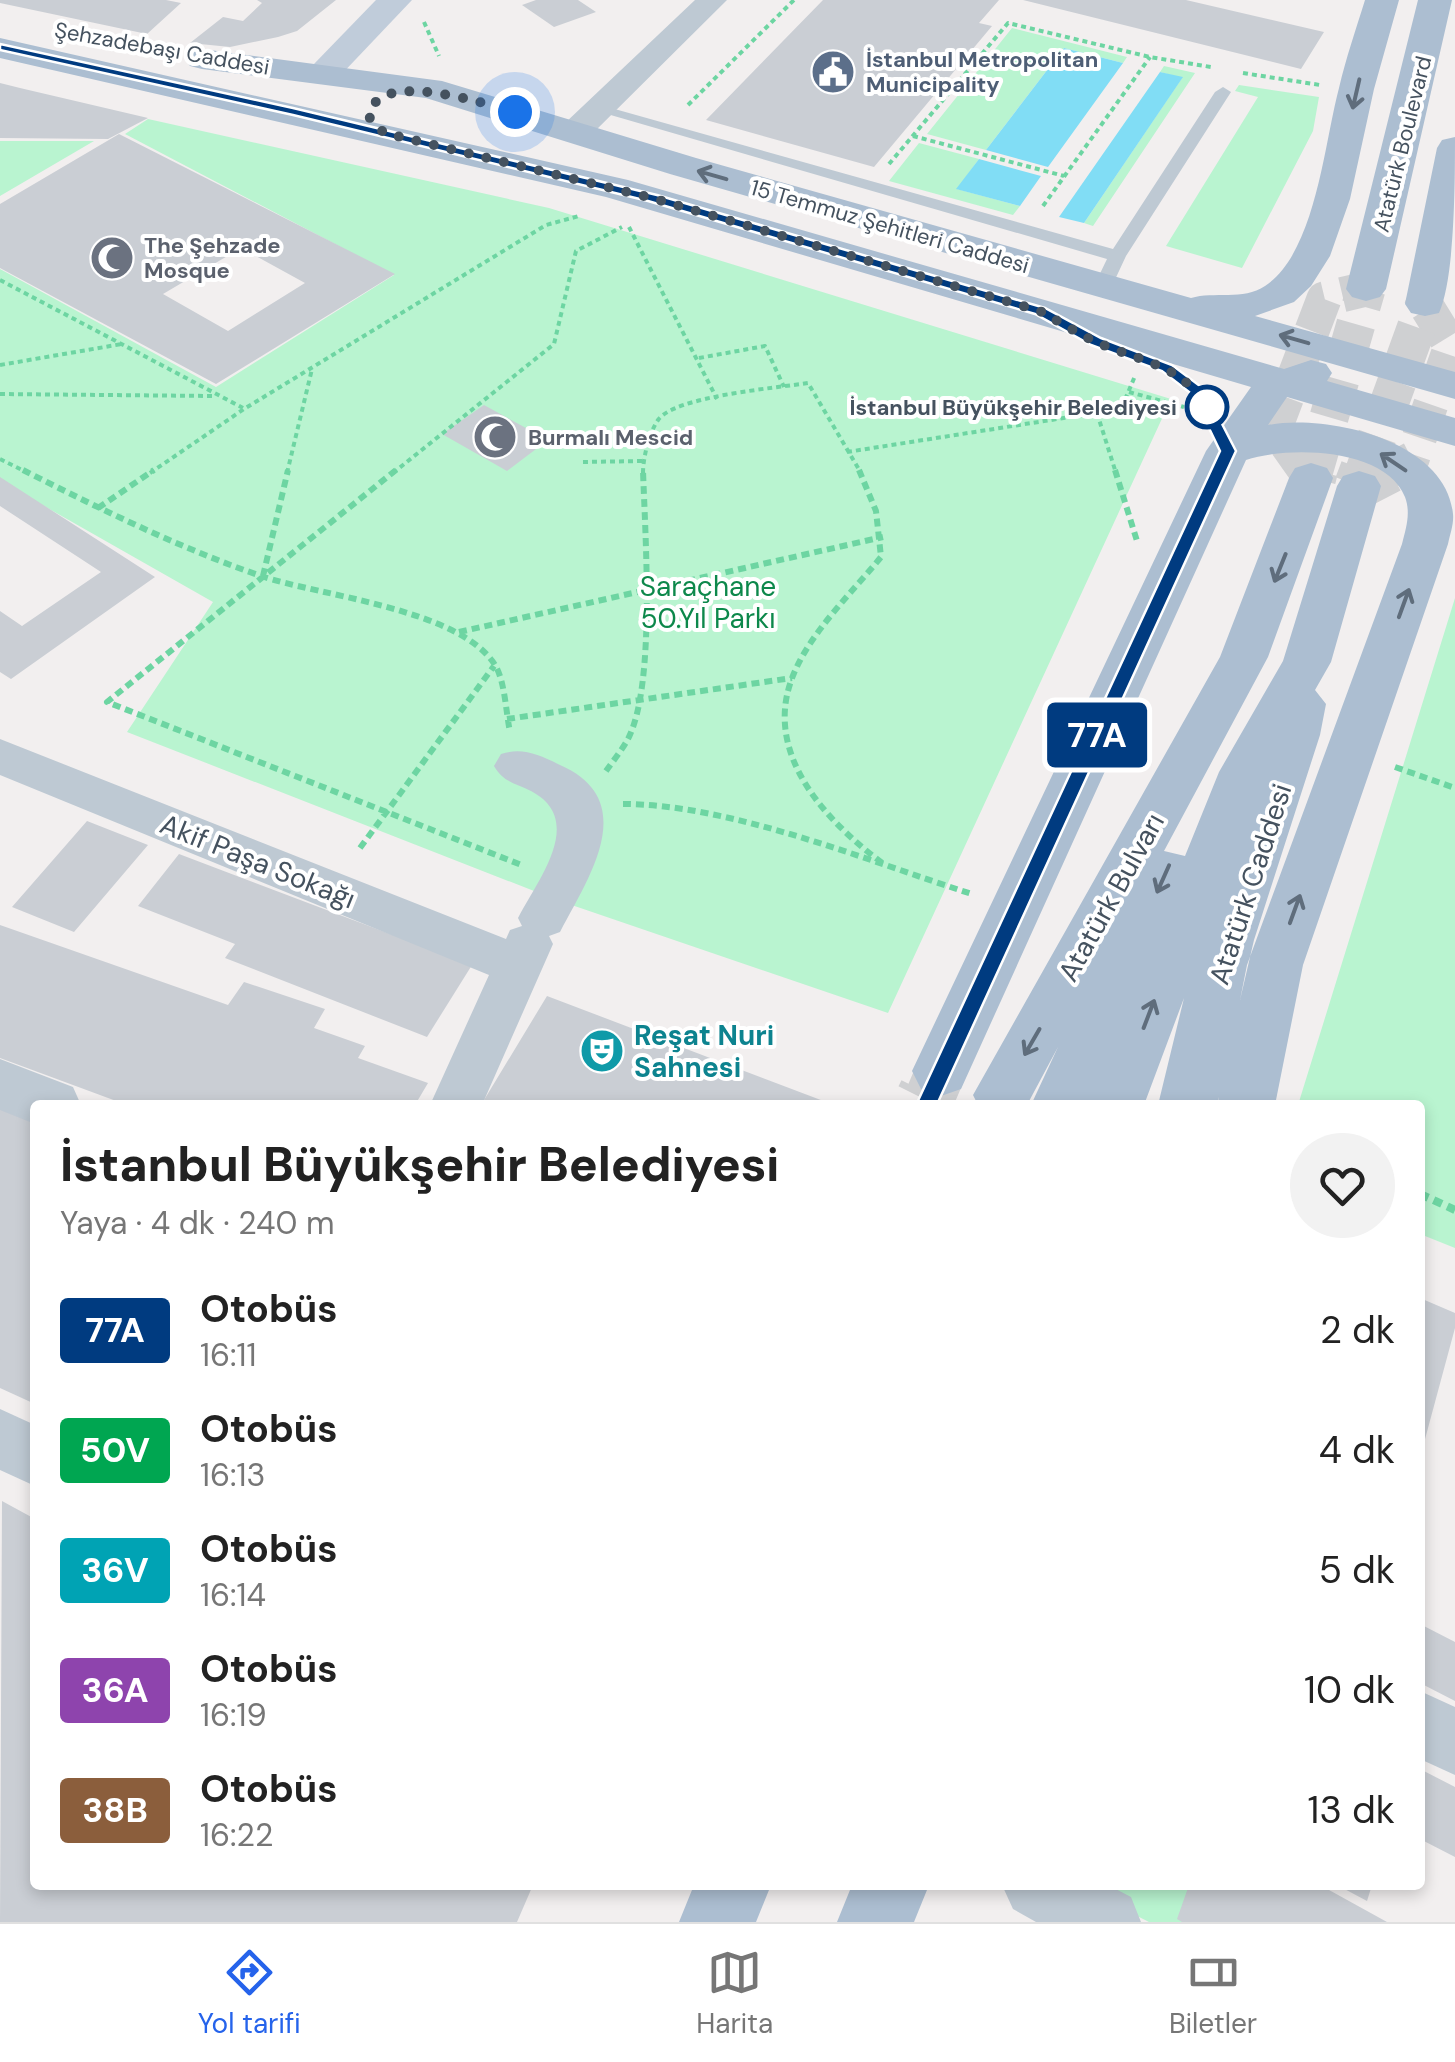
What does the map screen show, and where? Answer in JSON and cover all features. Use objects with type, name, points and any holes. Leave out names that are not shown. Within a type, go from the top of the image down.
[{"type":"main road","points":[[337,122],[318,91],[325,72],[395,0]]},
{"type":"main road","points":[[1151,299],[1218,307],[1256,303],[1282,293],[1295,280],[1314,246],[1332,198],[1382,0]]},
{"type":"main road","name":"Atatürk Boulevard","points":[[1366,288],[1436,0]]},
{"type":"main road","name":"Şehzadebaşı Caddesi","points":[[0,19],[247,66],[325,72]]},
{"type":"main road","name":"Şehzadebaşı Caddesi","points":[[0,48],[337,122]]},
{"type":"main road","points":[[221,95],[243,90],[255,80],[247,66]]},
{"type":"main road","name":"15 Temmuz Şehitleri Caddesi","points":[[325,72],[586,120],[682,166],[1110,271],[1151,299],[1455,386]]},
{"type":"main road","points":[[384,133],[369,117],[370,107],[377,100],[411,92],[455,94]]},
{"type":"main road","name":"15 Temmuz Şehitleri Caddesi","points":[[337,122],[652,198],[1455,432]]},
{"type":"main road","name":"Atatürk Boulevard","points":[[1425,304],[1455,148]]},
{"type":"main road","points":[[1040,311],[1096,342],[1184,378],[1206,417],[1267,439],[1304,436],[1342,440],[1380,453],[1404,468],[1428,501],[1431,515],[1425,544],[1275,965],[1210,1098]]},
{"type":"main road","points":[[1206,417],[1258,403],[1285,382],[1318,372],[1341,373],[1455,398]]},
{"type":"main road","points":[[932,1092],[984,986],[1206,417]]},
{"type":"main road","name":"Atatürk Bulvarı","points":[[1002,1095],[1244,657],[1311,478]]},
{"type":"main road","points":[[1117,1100],[1244,772],[1308,662],[1359,486]]},
{"type":"main road","points":[[1425,544],[1455,496]]},
{"type":"main road","points":[[1062,1100],[1216,760],[1244,657]]},
{"type":"main road","name":"Atatürk Caddesi","points":[[1210,1098],[1227,939],[1294,750],[1308,662]]},
{"type":"main road","points":[[984,986],[1111,894]]},
{"type":"main road","points":[[718,1922],[731,1890]]},
{"type":"main road","points":[[875,1922],[888,1890]]},
{"type":"street","points":[[586,120],[712,0]]},
{"type":"street","name":"Akif Paşa Sokağı","points":[[0,756],[537,927]]},
{"type":"street","points":[[458,1100],[582,833],[582,806],[570,790],[547,776],[517,766]]},
{"type":"street","points":[[0,1084],[40,1100]]},
{"type":"street","points":[[0,1439],[30,1454]]},
{"type":"street","points":[[1425,1727],[1455,1742]]},
{"type":"street","points":[[1046,1890],[1106,1922]]},
{"type":"lane","points":[[586,120],[1026,230],[1110,271],[1222,92]]},
{"type":"path","points":[[688,106],[794,0]]},
{"type":"path","points":[[879,176],[1008,22],[1150,57],[1224,69]]},
{"type":"path","points":[[1026,230],[1150,57]]},
{"type":"path","points":[[1243,72],[1356,92]]},
{"type":"path","points":[[913,136],[1064,176]]},
{"type":"path","points":[[98,508],[244,409],[546,225],[585,214]]},
{"type":"path","points":[[537,927],[386,812],[107,702],[554,344],[576,252],[630,222],[717,400]]},
{"type":"path","points":[[0,281],[244,409]]},
{"type":"path","points":[[0,366],[123,344]]},
{"type":"path","points":[[698,358],[765,346],[784,387]]},
{"type":"path","points":[[263,577],[312,368]]},
{"type":"path","points":[[846,452],[1121,410],[1136,376]]},
{"type":"path","points":[[582,806],[629,738],[640,700],[647,590],[643,461],[658,419],[681,405],[808,383],[876,506],[883,536],[881,557],[792,678],[784,708],[791,753],[820,810],[849,841],[885,866]]},
{"type":"path","points":[[1128,392],[1206,417]]},
{"type":"path","points":[[0,394],[217,396]]},
{"type":"path","points":[[1097,413],[1142,558]]},
{"type":"path","points":[[0,460],[98,508],[263,577],[352,598],[458,632],[495,665],[517,766]]},
{"type":"path","points":[[584,462],[643,461]]},
{"type":"path","points":[[458,632],[883,536]]},
{"type":"path","points":[[360,848],[495,665]]},
{"type":"path","points":[[507,719],[792,678]]},
{"type":"path","points":[[582,806],[654,804],[743,822],[962,890]]},
{"type":"path","points":[[1425,1196],[1455,1210]]},
{"type":"green space","points":[[1012,28],[1127,57],[1123,63],[1064,48],[986,150],[927,134]]},
{"type":"green space","points":[[1164,66],[1195,73],[1093,226],[1084,223],[1182,78],[1160,72]]},
{"type":"green space","points":[[1239,85],[1319,97],[1313,131],[1242,268],[1166,246],[1258,97],[1235,91]]},
{"type":"green space","name":"Saraçhane 50.Yıl Parkı","points":[[148,119],[549,208],[1171,399],[888,1013],[557,900],[127,732],[213,602],[0,481],[0,269],[216,387],[394,275],[125,134]]},
{"type":"green space","points":[[0,141],[94,141],[0,196]]},
{"type":"green space","points":[[919,143],[979,159],[957,189],[1020,206],[1013,215],[889,181]]},
{"type":"green space","points":[[1455,598],[1455,1248],[1425,1236],[1425,1100],[1300,1100]]},
{"type":"green space","points":[[1086,1890],[1196,1890],[1186,1922],[1149,1922]]},
{"type":"water","points":[[1064,48],[1123,63],[1048,167],[986,150]]},
{"type":"water","points":[[1160,72],[1183,77],[1084,223],[1059,217]]},
{"type":"water","points":[[979,159],[1041,176],[1020,206],[956,189]]},
{"type":"building","points":[[0,0],[166,0],[181,3],[147,34]]},
{"type":"building","points":[[257,0],[336,0],[297,31],[278,37],[230,47],[190,43],[223,17],[243,21],[262,3]]},
{"type":"building","points":[[536,0],[578,0],[596,12],[554,27],[522,5]]},
{"type":"building","points":[[823,0],[999,0],[979,23],[992,26],[874,167],[706,120]]},
{"type":"building","points":[[1023,0],[1186,0],[1324,32],[1301,69]]},
{"type":"building","points":[[0,83],[148,118],[108,139],[0,138]]},
{"type":"building","name":"The Şehzade Mosque","points":[[119,134],[395,274],[216,384],[0,268],[0,204]],"holes":[[[241,248],[305,283],[228,331],[163,294]]]},
{"type":"building","name":"Burmalı Mescid","points":[[484,405],[548,440],[507,471],[442,434]]},
{"type":"building","points":[[0,477],[155,577],[11,679],[0,672],[0,611],[22,626],[101,572],[0,506]]},
{"type":"building","points":[[87,821],[148,845],[74,932],[12,907]]},
{"type":"building","points":[[179,854],[472,965],[427,1037],[225,958],[235,944],[138,906]]},
{"type":"building","points":[[0,925],[228,1005],[244,982],[325,1009],[314,1028],[365,1046],[358,1058],[428,1083],[418,1100],[113,1100],[0,1058]]},
{"type":"building","name":"Reşat Nuri Sahnesi","points":[[547,996],[821,1100],[484,1100]]},
{"type":"building","points":[[0,1107],[30,1119],[30,1402],[0,1388]]},
{"type":"building","points":[[1425,1300],[1455,1313],[1455,1328],[1425,1439]]},
{"type":"building","points":[[2,1501],[30,1516],[30,1890],[531,1890],[517,1922],[0,1922]]},
{"type":"building","points":[[1425,1627],[1455,1642],[1455,1701],[1425,1686]]},
{"type":"building","points":[[1425,1772],[1455,1787],[1455,1857],[1425,1842]]},
{"type":"building","points":[[1187,1890],[1329,1890],[1387,1922],[1182,1922],[1177,1919]]},
{"type":"building","points":[[1346,1890],[1370,1890],[1367,1901]]},
{"type":"tunnel","points":[[1307,473],[1275,428],[1324,299],[1366,289]]},
{"type":"tunnel","points":[[1313,473],[1366,289]]},
{"type":"tunnel","points":[[1385,473],[1412,459],[1451,346],[1425,304]]},
{"type":"tunnel","points":[[1364,473],[1425,304]]},
{"type":"tunnel","points":[[1305,470],[1311,478]]},
{"type":"tunnel","points":[[1311,478],[1313,470]]},
{"type":"tunnel","points":[[1359,486],[1365,470]]},
{"type":"tunnel","points":[[1359,486],[1390,470]]},
{"type":"tunnel","points":[[930,1097],[941,1071]]},
{"type":"bus line","name":"77A","points":[[0,47],[652,198],[1040,311],[1096,342],[1167,368],[1199,392],[1228,451],[929,1100]]},
{"type":"place","name":"İstanbul Metropolitan Municipality","points":[[833,72]]},
{"type":"place","name":"The Şehzade Mosque","points":[[112,258]]},
{"type":"place","name":"İstanbul Büyükşehir Belediyesi","points":[[1207,407]]},
{"type":"place","name":"Burmalı Mescid","points":[[495,437]]},
{"type":"place","name":"Reşat Nuri Sahnesi","points":[[602,1051]]},
{"type":"route","points":[[515,112],[455,94],[411,92],[377,100],[370,107],[369,117],[384,133],[652,198],[1040,311],[1096,342],[1167,368],[1199,392],[1208,410],[1207,407]]}]
